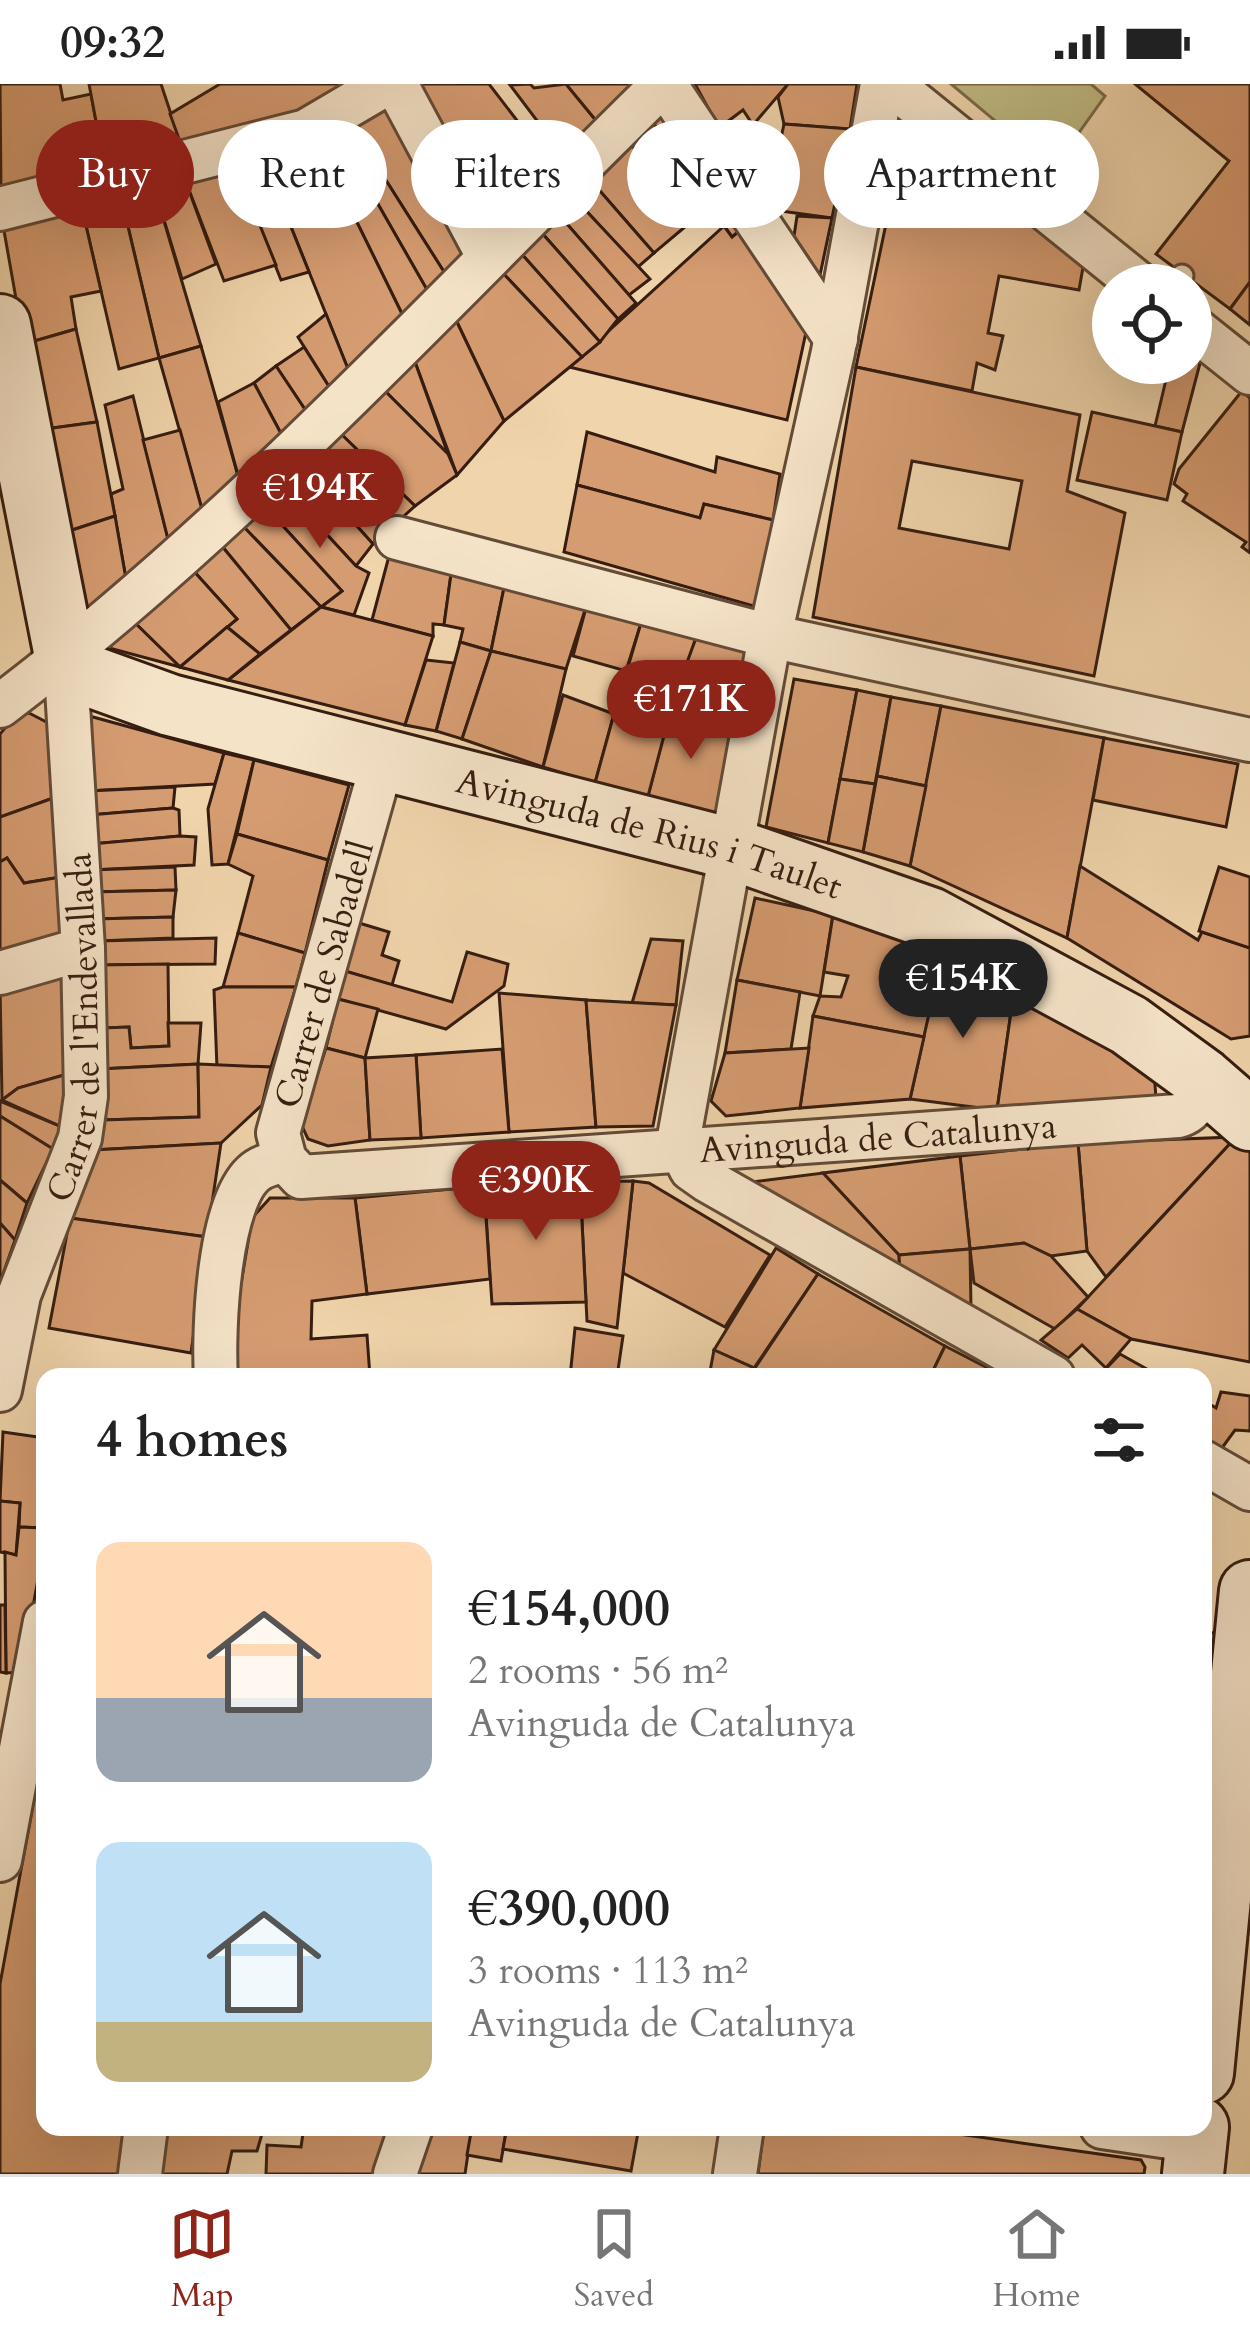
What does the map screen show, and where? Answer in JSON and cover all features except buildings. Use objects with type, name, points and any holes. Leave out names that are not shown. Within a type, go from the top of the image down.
[{"type":"street","points":[[0,209],[306,130],[386,84]]},
{"type":"street","points":[[396,84],[488,256]]},
{"type":"street","points":[[0,706],[65,656],[254,491],[664,84],[836,339]]},
{"type":"street","points":[[1038,1368],[708,1180],[692,1169],[678,1143],[770,636],[886,84],[1113,264]]},
{"type":"street","points":[[2,343],[65,656]]},
{"type":"street","points":[[1212,343],[1250,374]]},
{"type":"street","points":[[398,538],[770,636],[1250,740]]},
{"type":"street","name":"Avinguda de Rius i Taulet","points":[[65,656],[84,674],[135,695],[732,849],[930,918],[1129,1025],[1225,1099]]},
{"type":"street","name":"Carrer de l'Endevallada","points":[[1,1390],[19,1294],[80,1138],[86,1096],[83,949],[65,656]]},
{"type":"street","name":"Carrer de Sabadell","points":[[215,1368],[212,1322],[238,1196],[256,1171],[285,1160],[278,1133],[383,760]]},
{"type":"street","points":[[0,973],[83,949]]},
{"type":"street","name":"Avinguda de Catalunya","points":[[285,1160],[301,1177],[329,1178],[682,1154],[1225,1099]]},
{"type":"street","points":[[1212,1467],[1250,1489]]},
{"type":"street","points":[[1212,1937],[1225,1853],[1250,1591]]},
{"type":"street","points":[[0,1860],[17,1686],[36,1643]]},
{"type":"street","points":[[140,2174],[145,2136]]},
{"type":"street","points":[[394,2174],[407,2136]]},
{"type":"street","points":[[735,2174],[741,2136]]},
{"type":"street","points":[[1135,2136],[1201,2154]]},
{"type":"shaded area","points":[[951,84],[1091,84],[1105,96],[1088,120],[994,120]]}]
